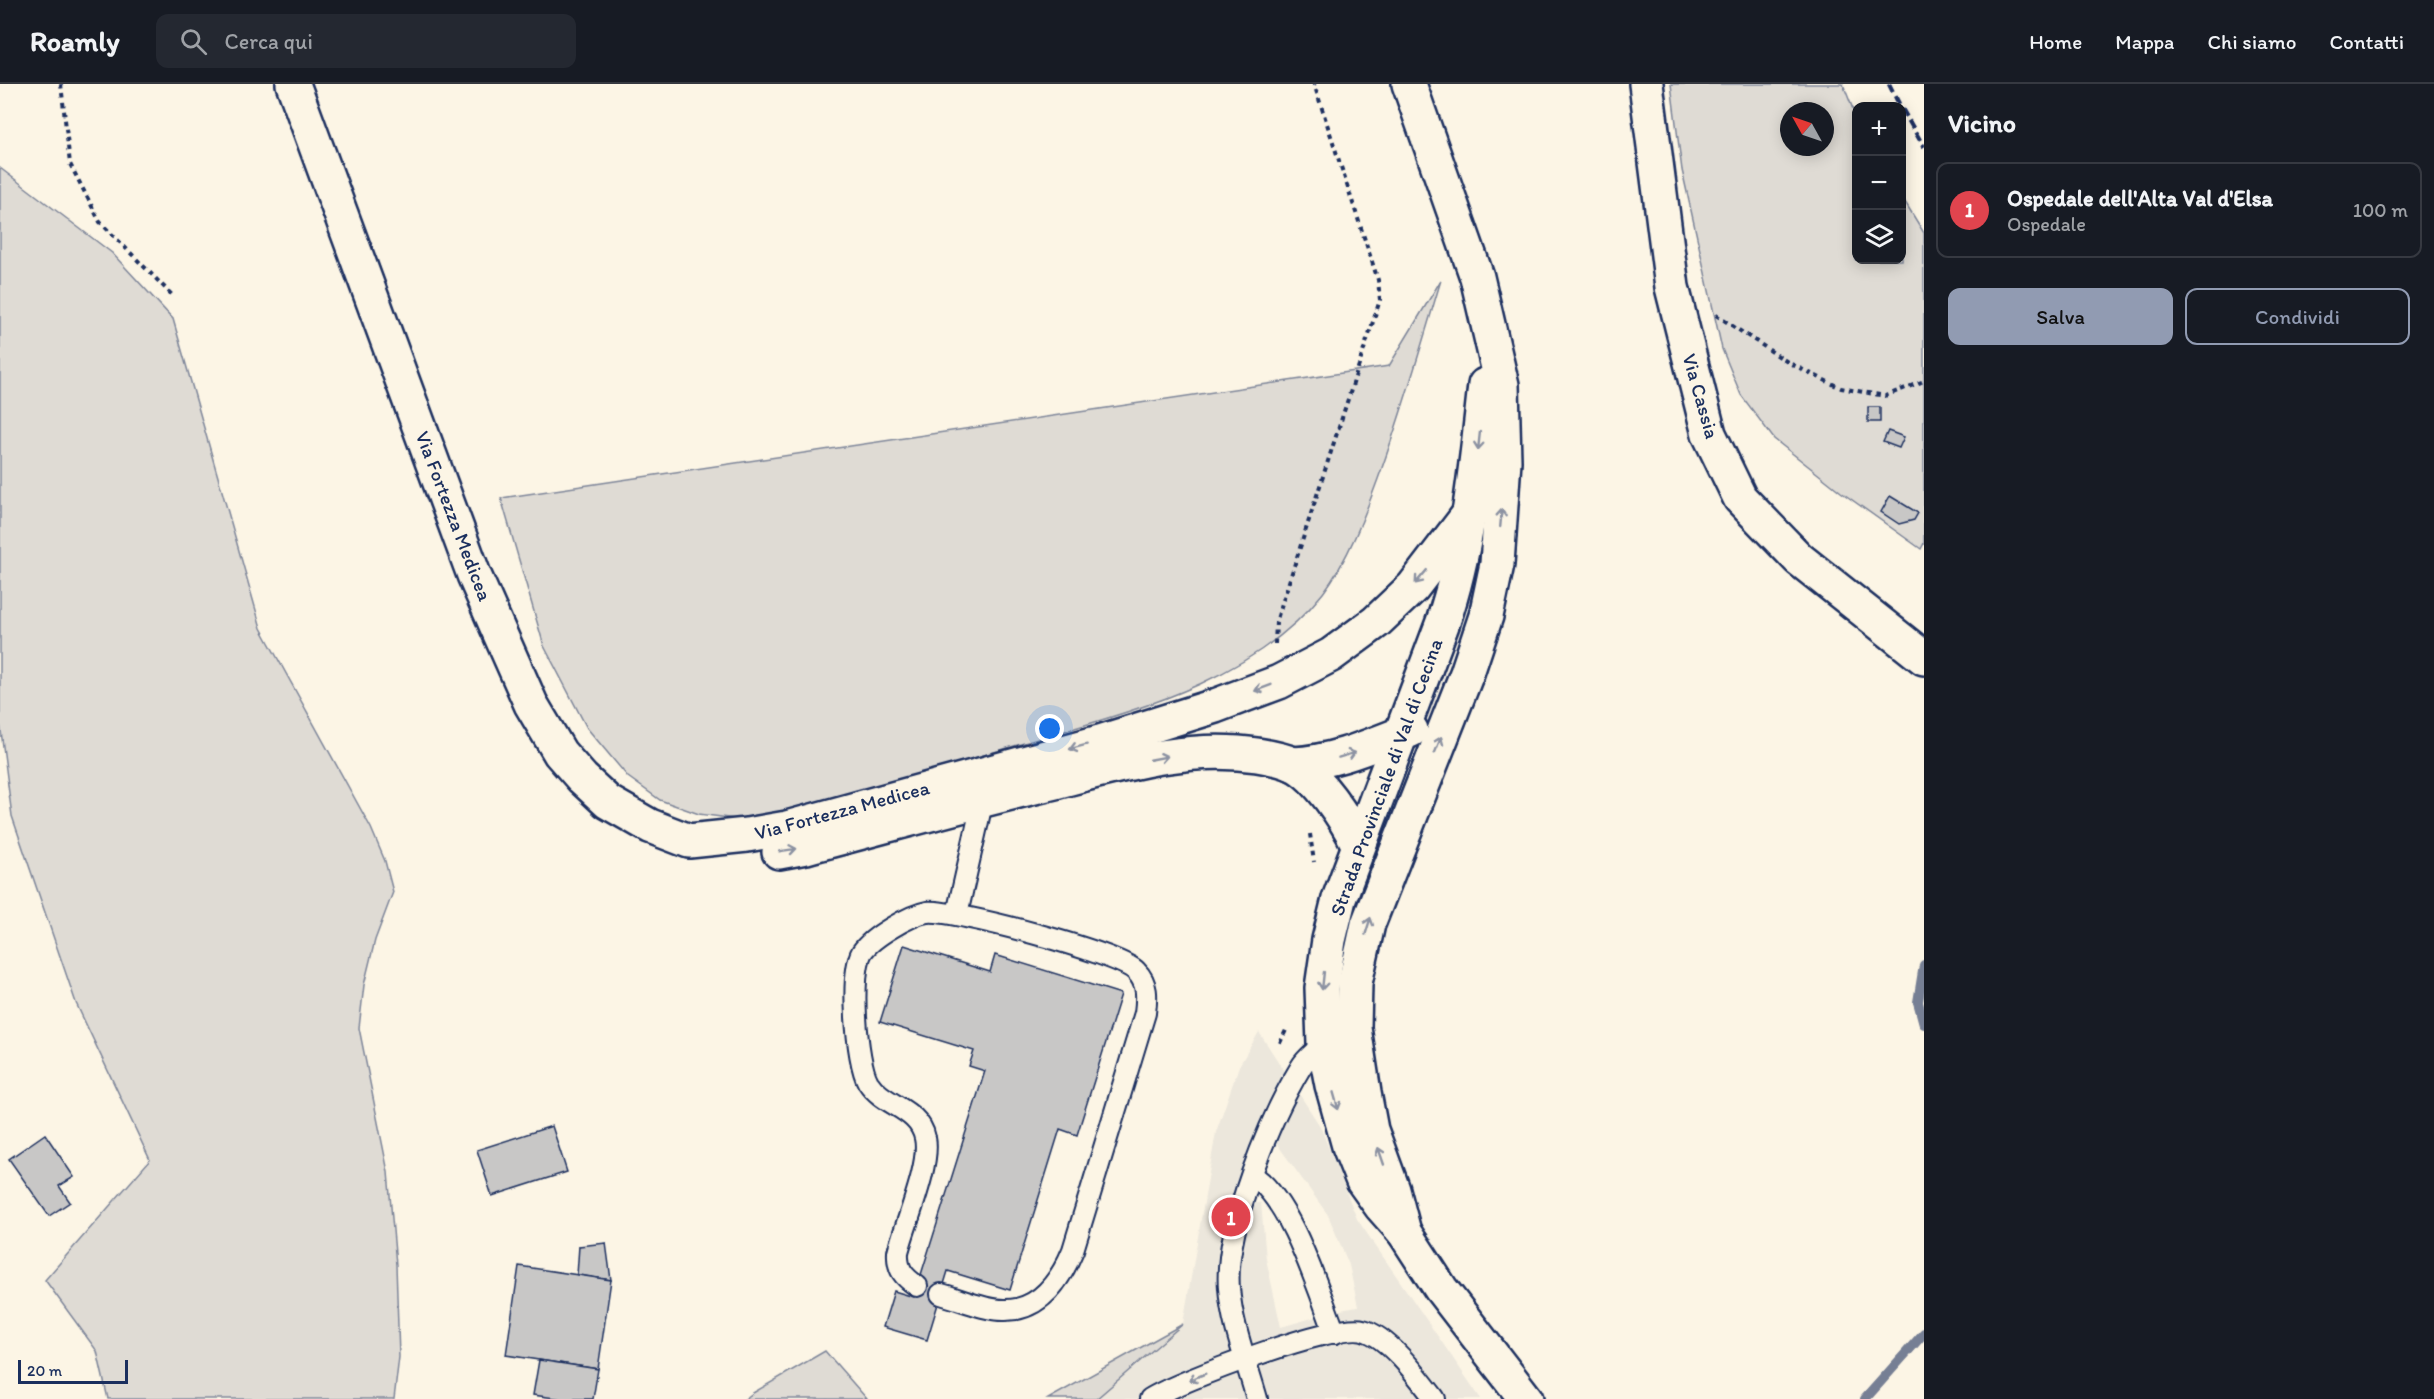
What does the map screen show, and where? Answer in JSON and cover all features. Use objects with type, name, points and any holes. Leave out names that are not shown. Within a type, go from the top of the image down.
[{"type":"main road","name":"Via Fortezza Medicea","points":[[293,84],[474,575],[531,704],[560,753],[594,790],[608,802],[637,820],[689,841],[740,853],[781,852],[825,842],[978,787]]},
{"type":"main road","name":"Strada Provinciale di Val di Cecina","points":[[1404,1232],[1393,1190],[1371,1130],[1354,1028],[1355,983],[1362,946],[1374,908],[1478,643],[1486,616],[1497,564],[1502,512],[1504,449],[1502,385],[1477,277],[1409,84]]},
{"type":"main road","name":"Via Cassia","points":[[1646,84],[1672,287],[1709,434],[1740,498],[1799,560],[1924,658]]},
{"type":"main road","name":"Strada Provinciale di Val di Cecina","points":[[1490,341],[1469,514],[1450,600],[1338,899],[1329,940],[1321,1005],[1324,1044],[1332,1085],[1355,1163],[1371,1194],[1404,1232],[1441,1289],[1523,1397]]},
{"type":"main road","points":[[978,787],[1100,742],[1265,688],[1306,669],[1353,640],[1394,606],[1425,573],[1469,514]]},
{"type":"main road","points":[[978,787],[1176,754],[1224,751],[1264,756],[1293,764],[1311,763],[1340,757],[1415,729],[1427,720],[1469,610],[1497,564]]},
{"type":"main road","points":[[1293,764],[1306,773],[1325,794],[1352,831],[1358,844]]},
{"type":"lane","points":[[957,914],[977,826],[978,787]]},
{"type":"lane","points":[[917,1286],[902,1273],[897,1263],[898,1252],[924,1164],[925,1139],[917,1120],[869,1083],[860,1052],[856,1023],[856,975],[864,950],[912,916],[940,911],[1086,948],[1123,962],[1135,969],[1141,977],[1146,986],[1147,998],[1140,1031],[1073,1250],[1056,1284],[1034,1302],[1004,1311],[941,1294]]},
{"type":"lane","points":[[1257,1399],[1234,1318],[1229,1285],[1238,1222],[1252,1175],[1289,1088],[1307,1058],[1324,1044],[1355,983]]},
{"type":"lane","points":[[1252,1175],[1271,1192],[1284,1214],[1311,1272],[1335,1333]]},
{"type":"lane","points":[[1150,1399],[1189,1380],[1245,1358],[1356,1328],[1376,1336],[1396,1354],[1435,1398]]},
{"type":"path","points":[[61,84],[70,164],[100,222],[172,296]]},
{"type":"path","points":[[1275,651],[1276,622],[1380,300],[1378,280],[1314,84]]},
{"type":"path","points":[[1672,287],[1789,363],[1840,388],[1885,396],[1924,381]]},
{"type":"shaded area","points":[[1671,84],[1843,84],[1852,107],[1852,264],[1906,264],[1906,204],[1924,233],[1924,543],[1921,549],[1841,492],[1774,439],[1741,395],[1722,349],[1682,170]]},
{"type":"shaded area","points":[[0,168],[112,253],[173,319],[261,628],[371,828],[385,861],[393,892],[375,940],[364,985],[359,1028],[388,1172],[396,1265],[399,1357],[394,1399],[108,1399],[97,1351],[45,1280],[150,1160],[76,1003],[12,816],[0,723]]},
{"type":"shaded area","points":[[1441,280],[1378,479],[1355,538],[1332,580],[1294,624],[1261,650],[1225,672],[1186,690],[1105,719],[824,803],[777,814],[736,819],[699,814],[660,800],[628,777],[587,728],[544,646],[501,498],[1389,366]]},
{"type":"shaded area","points":[[1259,1032],[1320,1126],[1357,1219],[1481,1399],[1096,1399],[1183,1324],[1216,1132],[1239,1066]],"holes":[[[1272,1137],[1328,1215],[1349,1265],[1358,1307],[1281,1327],[1266,1259],[1261,1203],[1250,1203]]]},
{"type":"shaded area","points":[[1183,1324],[1096,1399],[1048,1399]]},
{"type":"shaded area","points":[[825,1351],[867,1399],[745,1399],[753,1393]]},
{"type":"building","points":[[1868,407],[1880,407],[1880,422],[1868,422]]},
{"type":"building","points":[[1888,431],[1904,437],[1899,448],[1883,442]]},
{"type":"building","points":[[1890,496],[1918,513],[1914,520],[1899,524],[1881,512]]},
{"type":"building","points":[[904,945],[990,972],[995,955],[1121,994],[1077,1135],[1060,1129],[1010,1290],[948,1271],[927,1340],[883,1327],[894,1291],[914,1297],[985,1071],[969,1066],[974,1051],[880,1022]]},
{"type":"building","points":[[552,1126],[567,1172],[492,1196],[477,1150]]},
{"type":"building","points":[[45,1134],[74,1177],[59,1186],[70,1202],[49,1216],[9,1159]]},
{"type":"building","points":[[606,1243],[611,1280],[577,1275],[579,1246]]},
{"type":"building","points":[[519,1266],[611,1280],[598,1369],[506,1355]]},
{"type":"building","points":[[539,1360],[598,1369],[593,1399],[562,1399],[533,1395]]},
{"type":"waterway","points":[[1924,965],[1918,1002],[1924,1024]]},
{"type":"waterway","points":[[1865,1399],[1924,1333]]},
{"type":"railway","points":[[1889,84],[1898,102]]},
{"type":"railway","points":[[1906,116],[1924,147]]},
{"type":"place","name":"Ospedale dell'Alta Val d'Elsa","points":[[1231,1217]]}]
